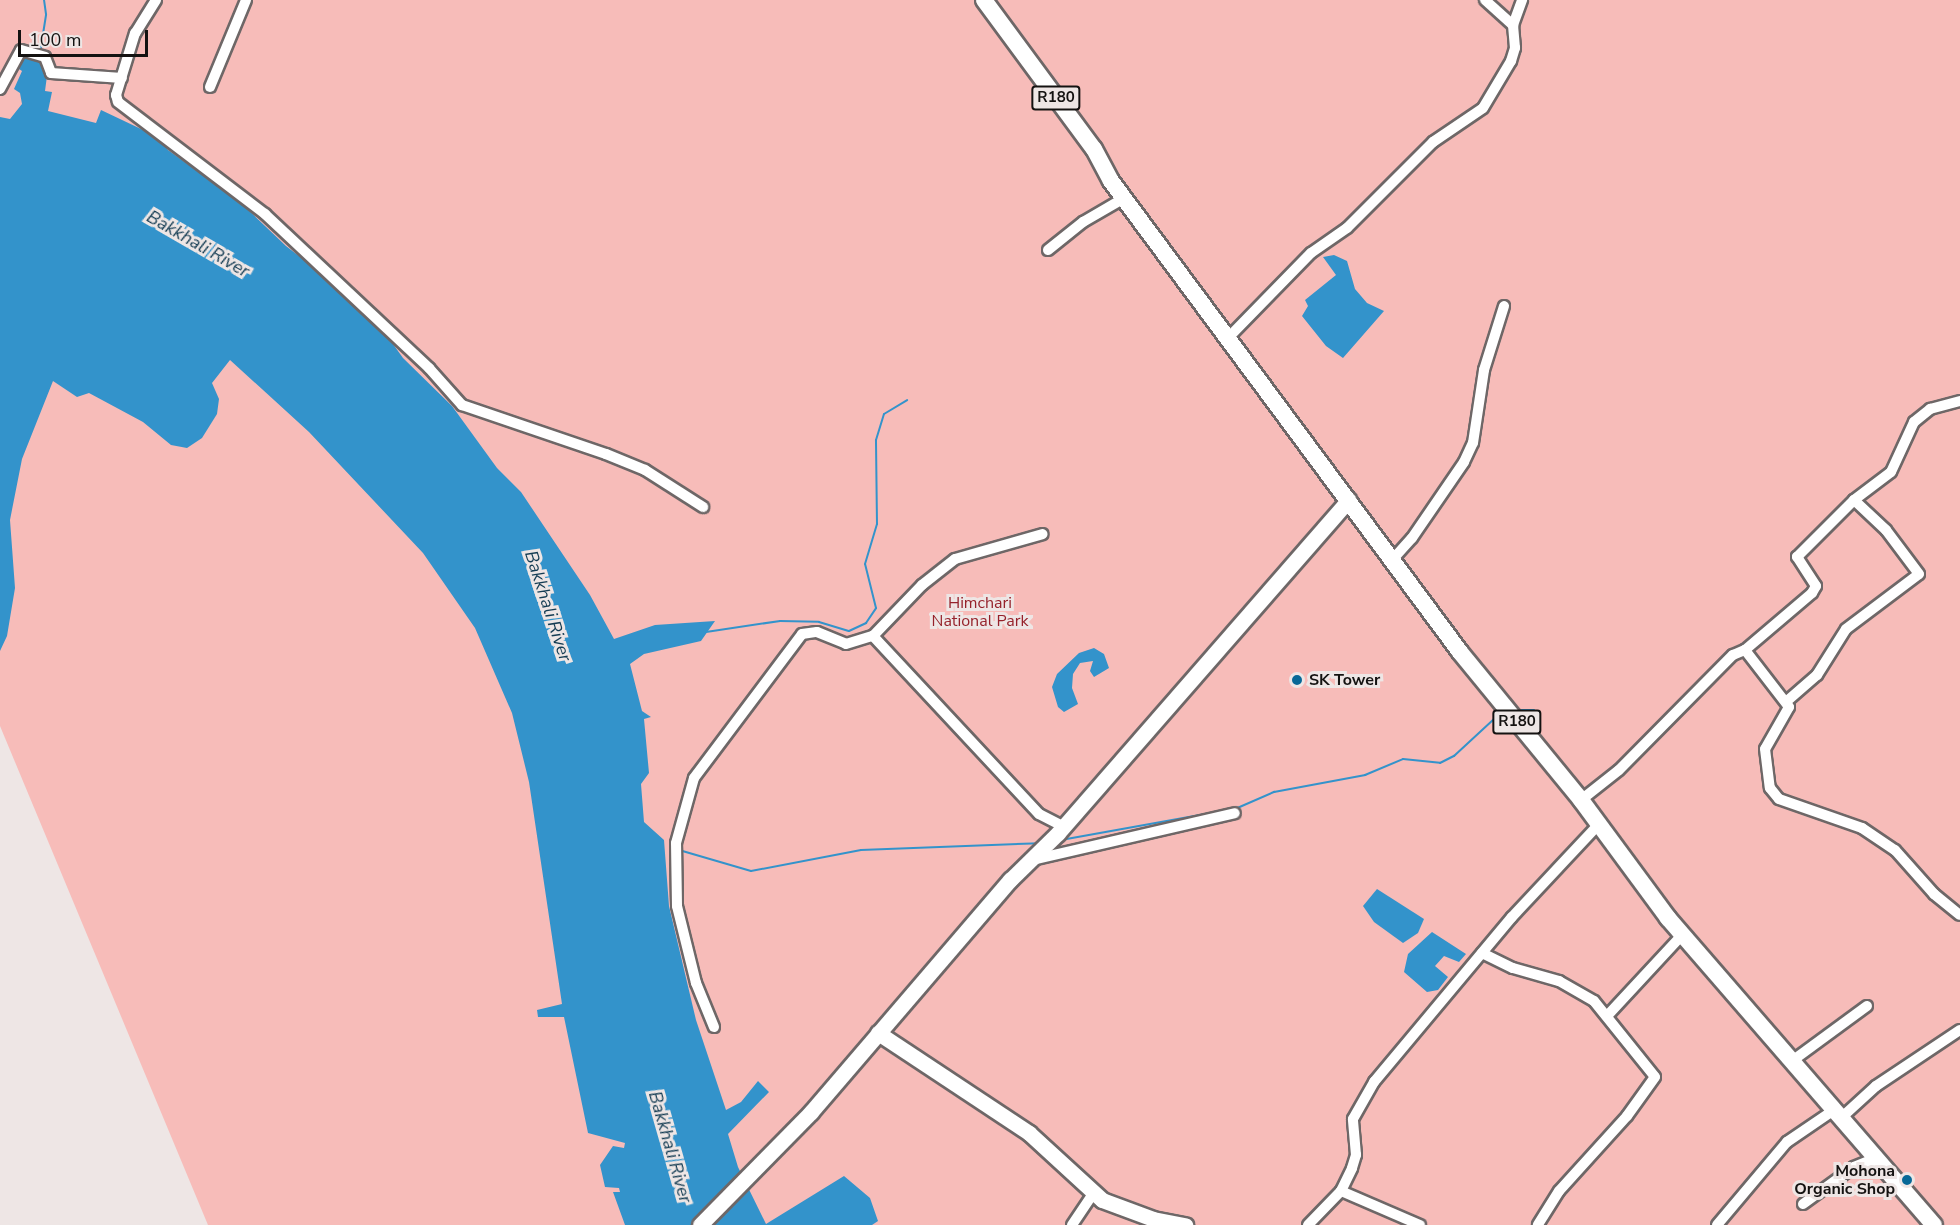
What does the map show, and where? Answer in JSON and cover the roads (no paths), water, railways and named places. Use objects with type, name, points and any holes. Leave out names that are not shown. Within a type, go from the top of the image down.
[{"type":"main road","name":"R180","points":[[984,0],[1228,338],[1461,652],[1581,800],[1682,935],[1934,1225]]},
{"type":"main road","name":"R180","points":[[996,0],[1103,144],[1126,197]]},
{"type":"main road","points":[[700,1225],[811,1112],[1349,501]]},
{"type":"main road","points":[[879,1033],[1029,1133],[1070,1166],[1093,1194],[1153,1219],[1185,1225]]},
{"type":"street","points":[[156,0],[135,33],[122,78],[118,102],[265,214],[429,368],[462,405],[606,454],[645,470],[703,507]]},
{"type":"street","points":[[210,87],[246,0]]},
{"type":"street","points":[[1485,0],[1514,25]]},
{"type":"street","points":[[1228,338],[1304,260],[1347,228],[1425,148],[1483,108],[1511,61],[1515,48],[1514,25],[1522,0]]},
{"type":"street","points":[[0,89],[21,50],[39,55],[51,73],[122,78]]},
{"type":"street","points":[[1048,250],[1083,222],[1126,197]]},
{"type":"street","points":[[1393,559],[1424,520],[1473,443],[1484,370],[1504,306]]},
{"type":"street","points":[[1581,800],[1619,770],[1733,656],[1745,650],[1812,593],[1816,586],[1797,557],[1854,500],[1892,472],[1914,422],[1930,410],[1960,401]]},
{"type":"street","points":[[1787,701],[1817,675],[1846,629],[1919,574],[1886,530],[1854,500]]},
{"type":"street","points":[[714,1026],[696,983],[677,906],[676,843],[694,778],[802,634],[817,632],[846,644],[873,636],[922,585],[955,559],[1043,534]]},
{"type":"street","points":[[873,636],[1039,814],[1061,830]]},
{"type":"street","points":[[1745,650],[1789,706],[1766,749],[1770,788],[1779,799],[1862,828],[1895,850],[1934,894],[1960,915]]},
{"type":"street","points":[[1031,860],[1235,813]]},
{"type":"street","points":[[1308,1225],[1341,1191],[1356,1155],[1353,1119],[1358,1107],[1391,1059],[1482,953],[1599,824]]},
{"type":"street","points":[[1607,1016],[1682,935]]},
{"type":"street","points":[[1482,953],[1513,968],[1559,981],[1594,1001],[1655,1077],[1627,1116],[1558,1191],[1538,1225]]},
{"type":"street","points":[[1792,1061],[1867,1006]]},
{"type":"street","points":[[1717,1225],[1787,1143],[1838,1114],[1875,1086],[1960,1030]]},
{"type":"street","points":[[1803,1204],[1854,1167],[1876,1158]]},
{"type":"street","points":[[1341,1191],[1420,1225]]},
{"type":"street","points":[[1072,1225],[1093,1194]]},
{"type":"water","name":"Bakkhali River","points":[[31,58],[42,63],[47,76],[45,91],[52,92],[48,111],[96,123],[101,110],[160,138],[168,150],[240,202],[286,246],[330,280],[388,337],[403,358],[452,406],[497,468],[521,492],[590,595],[614,639],[655,625],[715,621],[701,641],[644,654],[630,664],[642,711],[651,717],[644,719],[649,773],[641,784],[644,822],[664,840],[669,906],[696,1020],[726,1110],[741,1102],[758,1081],[769,1092],[728,1134],[738,1167],[766,1224],[844,1176],[870,1198],[878,1221],[872,1225],[625,1225],[613,1192],[620,1192],[619,1188],[605,1187],[600,1165],[613,1146],[624,1148],[625,1143],[588,1133],[564,1017],[538,1017],[537,1010],[562,1004],[529,782],[512,713],[475,628],[423,553],[309,432],[230,360],[212,383],[219,399],[217,414],[202,438],[187,448],[171,445],[143,422],[89,393],[77,397],[53,381],[22,459],[10,520],[15,588],[7,636],[0,651],[0,117],[10,119],[22,104],[20,93],[14,89],[22,71],[16,67],[18,60]]},
{"type":"water","points":[[1334,255],[1347,261],[1355,289],[1367,303],[1384,311],[1343,358],[1326,346],[1302,316],[1308,306],[1305,300],[1336,275],[1323,257]]},
{"type":"water","points":[[1094,648],[1104,654],[1109,668],[1094,677],[1090,671],[1093,661],[1080,663],[1073,674],[1072,688],[1078,704],[1064,712],[1058,707],[1052,687],[1057,674],[1079,653]]},
{"type":"water","points":[[1377,889],[1424,919],[1418,933],[1403,943],[1374,922],[1363,906]]},
{"type":"water","points":[[1432,932],[1466,954],[1459,962],[1444,956],[1435,966],[1448,977],[1438,990],[1427,992],[1404,972],[1408,954]]},
{"type":"waterway","points":[[40,53],[46,14],[44,0]]},
{"type":"waterway","points":[[706,632],[780,621],[819,622],[849,631],[866,623],[876,608],[865,564],[877,524],[876,440],[884,414],[907,400]]},
{"type":"waterway","points":[[1516,710],[1534,710]]},
{"type":"waterway","points":[[1235,809],[1274,792],[1365,775],[1403,759],[1440,763],[1454,756],[1495,718]]},
{"type":"waterway","points":[[1061,840],[1217,812]]},
{"type":"waterway","points":[[679,850],[751,871],[861,850],[1040,843]]},
{"type":"place","name":"SK Tower","points":[[1297,680]]},
{"type":"place","name":"Mohona Organic Shop","points":[[1907,1180]]},
{"type":"park label","name":"Himchari National Park","points":[[980,612]]}]
